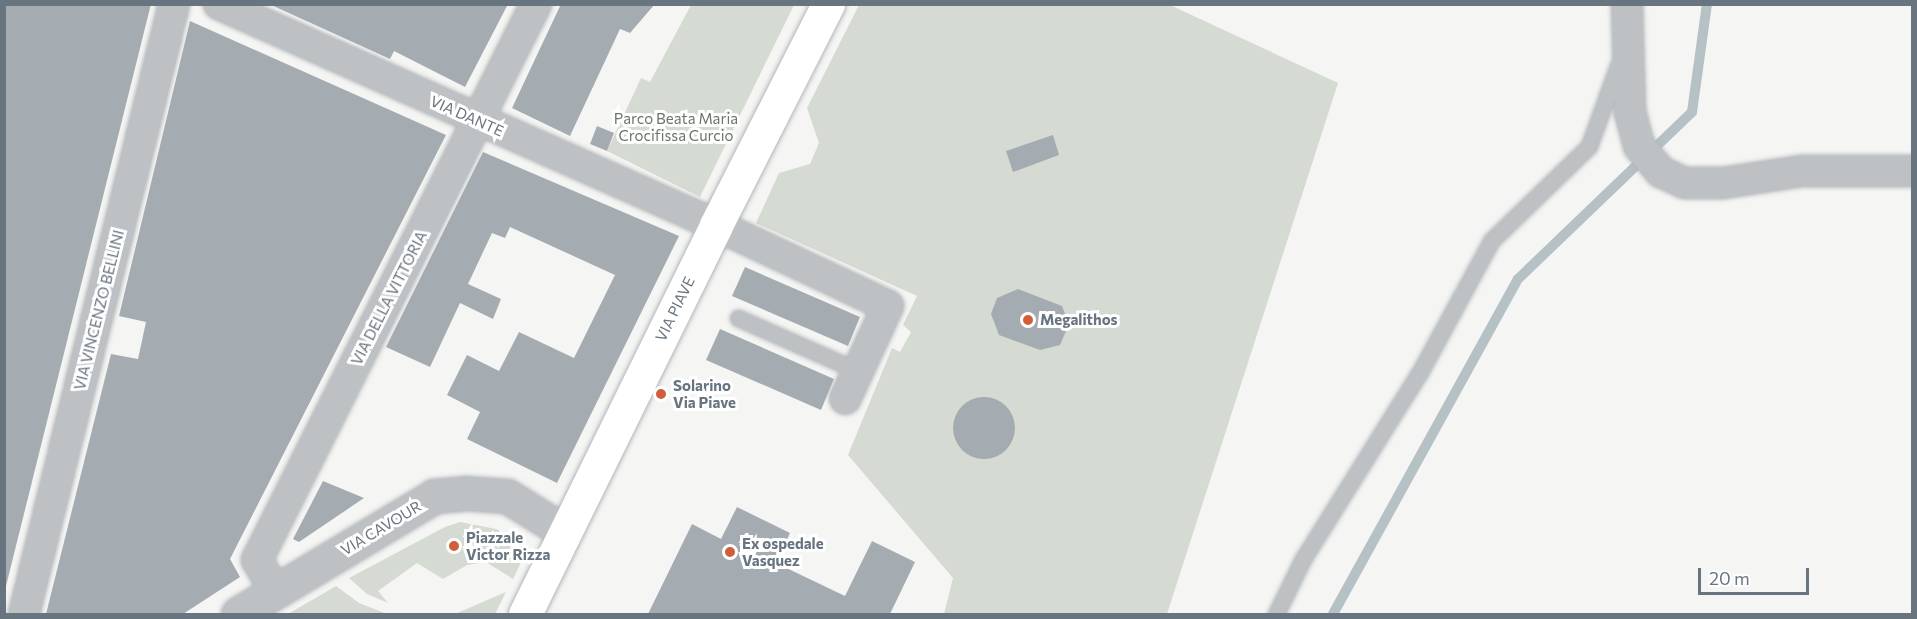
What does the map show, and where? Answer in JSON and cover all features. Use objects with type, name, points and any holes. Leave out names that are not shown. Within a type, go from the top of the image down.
[{"type":"main road","name":"VIA PIAVE","points":[[525,615],[716,225],[828,4]]},
{"type":"street","name":"VIA VINCENZO BELLINI","points":[[24,615],[174,4]]},
{"type":"street","name":"VIA DANTE","points":[[219,4],[716,225],[888,306],[858,371]]},
{"type":"street","name":"VIA DELLA VITTORIA","points":[[275,591],[257,560],[536,4]]},
{"type":"street","points":[[1627,4],[1630,112],[1640,146],[1661,171],[1685,183],[1723,183],[1802,171],[1912,171]]},
{"type":"street","points":[[845,399],[858,371]]},
{"type":"street","name":"VIA CAVOUR","points":[[238,615],[434,496],[466,493],[507,496],[565,532]]},
{"type":"lane","points":[[1276,615],[1303,558],[1420,372],[1491,241],[1589,146],[1618,66],[1629,58]]},
{"type":"lane","points":[[738,318],[858,371]]},
{"type":"green space","name":"Parco Beata Maria Crocifissa Curcio","points":[[691,5],[794,5],[700,197],[607,151],[641,78],[650,82]]},
{"type":"green space","points":[[859,5],[1170,5],[1338,83],[1167,614],[944,614],[953,578],[848,455],[892,348],[900,352],[911,332],[903,325],[917,296],[756,223],[779,173],[810,164],[819,143],[807,108]]},
{"type":"green space","points":[[460,522],[496,529],[516,539],[522,545],[524,556],[513,579],[486,562],[467,565],[443,579],[417,563],[378,591],[388,603],[367,594],[349,578],[445,527]]},
{"type":"green space","points":[[336,586],[359,603],[387,614],[288,614]]},
{"type":"green space","points":[[506,592],[495,614],[455,614]]},
{"type":"building","points":[[4,4],[151,4],[5,590],[4,590]]},
{"type":"building","points":[[269,4],[508,4],[465,87],[394,51],[390,59]]},
{"type":"building","points":[[561,4],[655,4],[630,33],[620,29],[570,136],[512,108]]},
{"type":"building","points":[[190,21],[446,135],[230,559],[240,577],[183,614],[46,614],[111,354],[138,359],[146,322],[119,316]]},
{"type":"building","points":[[597,126],[614,133],[607,151],[590,144]]},
{"type":"building","points":[[1053,135],[1059,155],[1013,172],[1006,151]]},
{"type":"building","points":[[483,152],[679,236],[557,483],[467,439],[480,412],[447,395],[467,355],[499,371],[519,332],[574,358],[615,275],[510,227],[505,238],[492,233],[468,284],[501,299],[493,319],[460,303],[430,367],[386,347]]},
{"type":"building","points":[[745,267],[860,317],[848,346],[732,296]]},
{"type":"building","points":[[1018,289],[1062,306],[1069,324],[1060,345],[1040,350],[999,335],[991,314],[997,298]]},
{"type":"building","points":[[720,329],[834,379],[821,410],[706,360]]},
{"type":"building","points":[[978,397],[990,397],[1006,406],[1013,416],[1015,428],[1013,440],[1006,450],[990,459],[978,459],[967,454],[958,445],[953,434],[953,422],[958,411],[967,402]]},
{"type":"building","points":[[323,481],[364,498],[299,542],[293,539]]},
{"type":"building","name":"Ex ospedale Vasquez","points":[[737,507],[790,533],[776,563],[845,596],[872,541],[915,562],[890,614],[648,614],[692,524],[721,539]]},
{"type":"waterway","points":[[1333,614],[1518,279],[1692,112],[1707,4]]},
{"type":"place","name":"Megalithos","points":[[1028,320]]},
{"type":"place","name":"Solarino Via Piave","points":[[661,394]]},
{"type":"place","name":"Piazzale Victor Rizza","points":[[454,546]]},
{"type":"place","name":"Ex ospedale Vasquez","points":[[730,552]]}]
